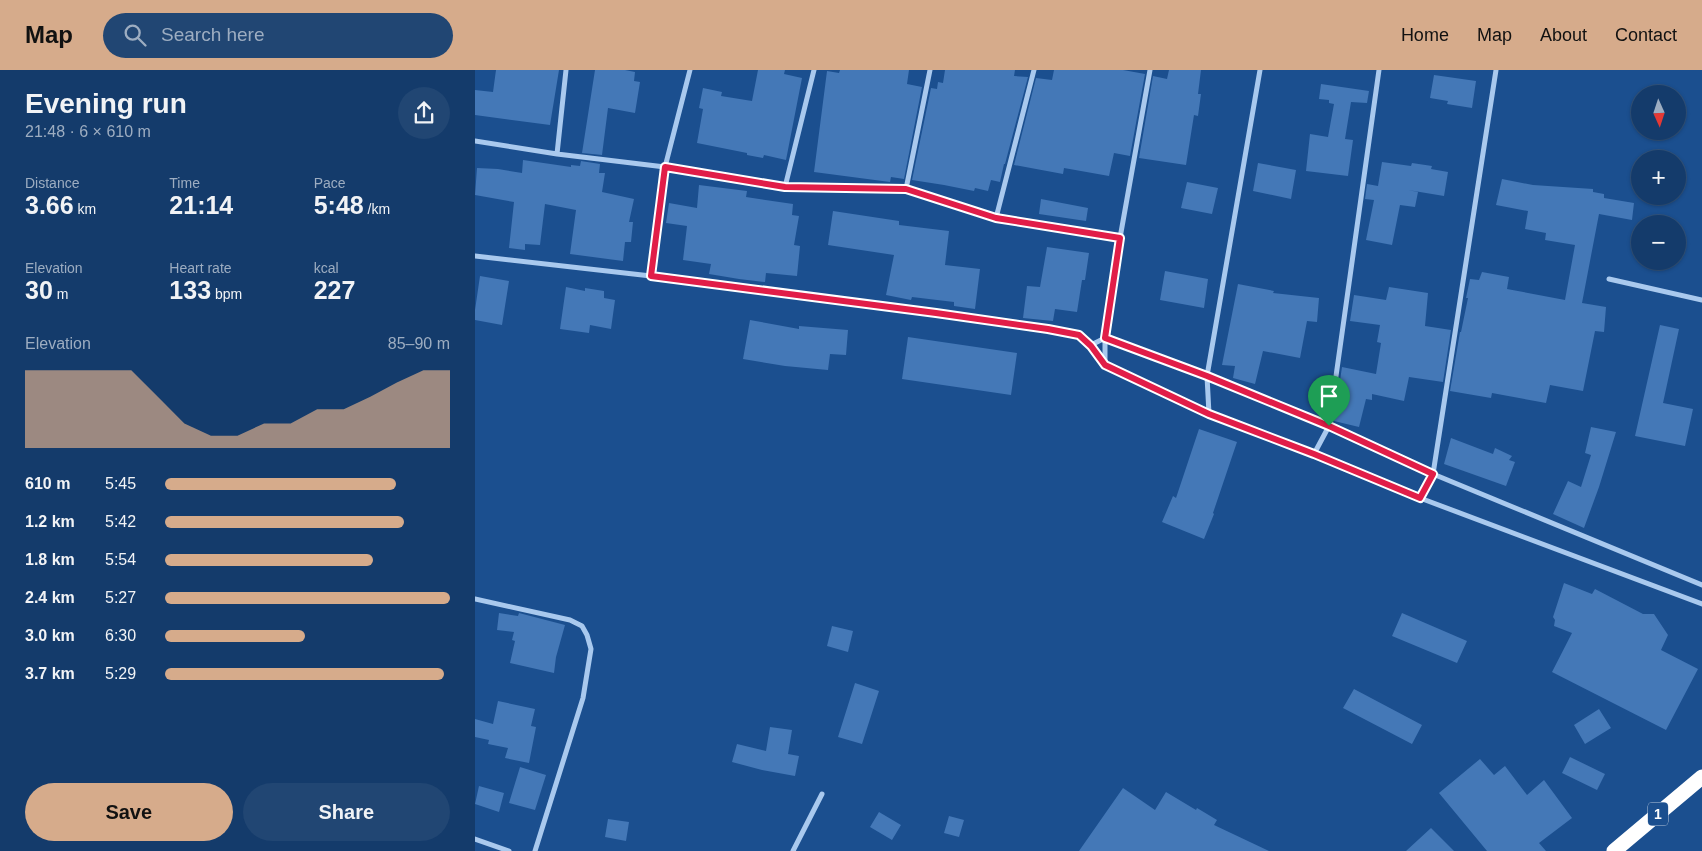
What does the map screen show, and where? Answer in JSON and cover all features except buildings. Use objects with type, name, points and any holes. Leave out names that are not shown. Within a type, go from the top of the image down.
[{"type":"highway","name":"1","points":[[1614,851],[1702,777]]},
{"type":"street","points":[[557,154],[566,70]]},
{"type":"street","points":[[651,276],[665,167],[690,70]]},
{"type":"street","points":[[785,187],[814,70]]},
{"type":"street","points":[[906,189],[930,70]]},
{"type":"street","points":[[996,218],[1034,70]]},
{"type":"street","points":[[1105,365],[1105,338],[1120,238],[1150,70]]},
{"type":"street","points":[[1209,414],[1207,376],[1260,70]]},
{"type":"street","points":[[1314,454],[1329,426],[1379,70]]},
{"type":"street","points":[[1420,498],[1433,474],[1496,70]]},
{"type":"street","points":[[475,141],[557,154],[665,167],[785,187],[906,189],[996,218],[1120,238]]},
{"type":"street","points":[[475,256],[651,276],[1048,329],[1079,335],[1091,346],[1105,365],[1209,414],[1314,454],[1420,498],[1702,604]]},
{"type":"street","points":[[1609,279],[1702,300]]},
{"type":"street","points":[[1105,338],[1207,376],[1329,426],[1433,474],[1702,584]]},
{"type":"street","points":[[1091,346],[1105,338]]},
{"type":"street","points":[[475,599],[570,620],[582,626],[591,649],[583,698],[535,851]]},
{"type":"street","points":[[793,851],[822,794]]},
{"type":"street","points":[[475,839],[509,851]]},
{"type":"route","points":[[665,167],[785,187],[906,189],[996,218],[1120,238],[1105,338],[1207,376],[1329,426],[1433,474],[1420,498],[1314,454],[1209,414],[1105,365],[1091,346],[1079,335],[936,313],[651,276],[665,167]]}]
